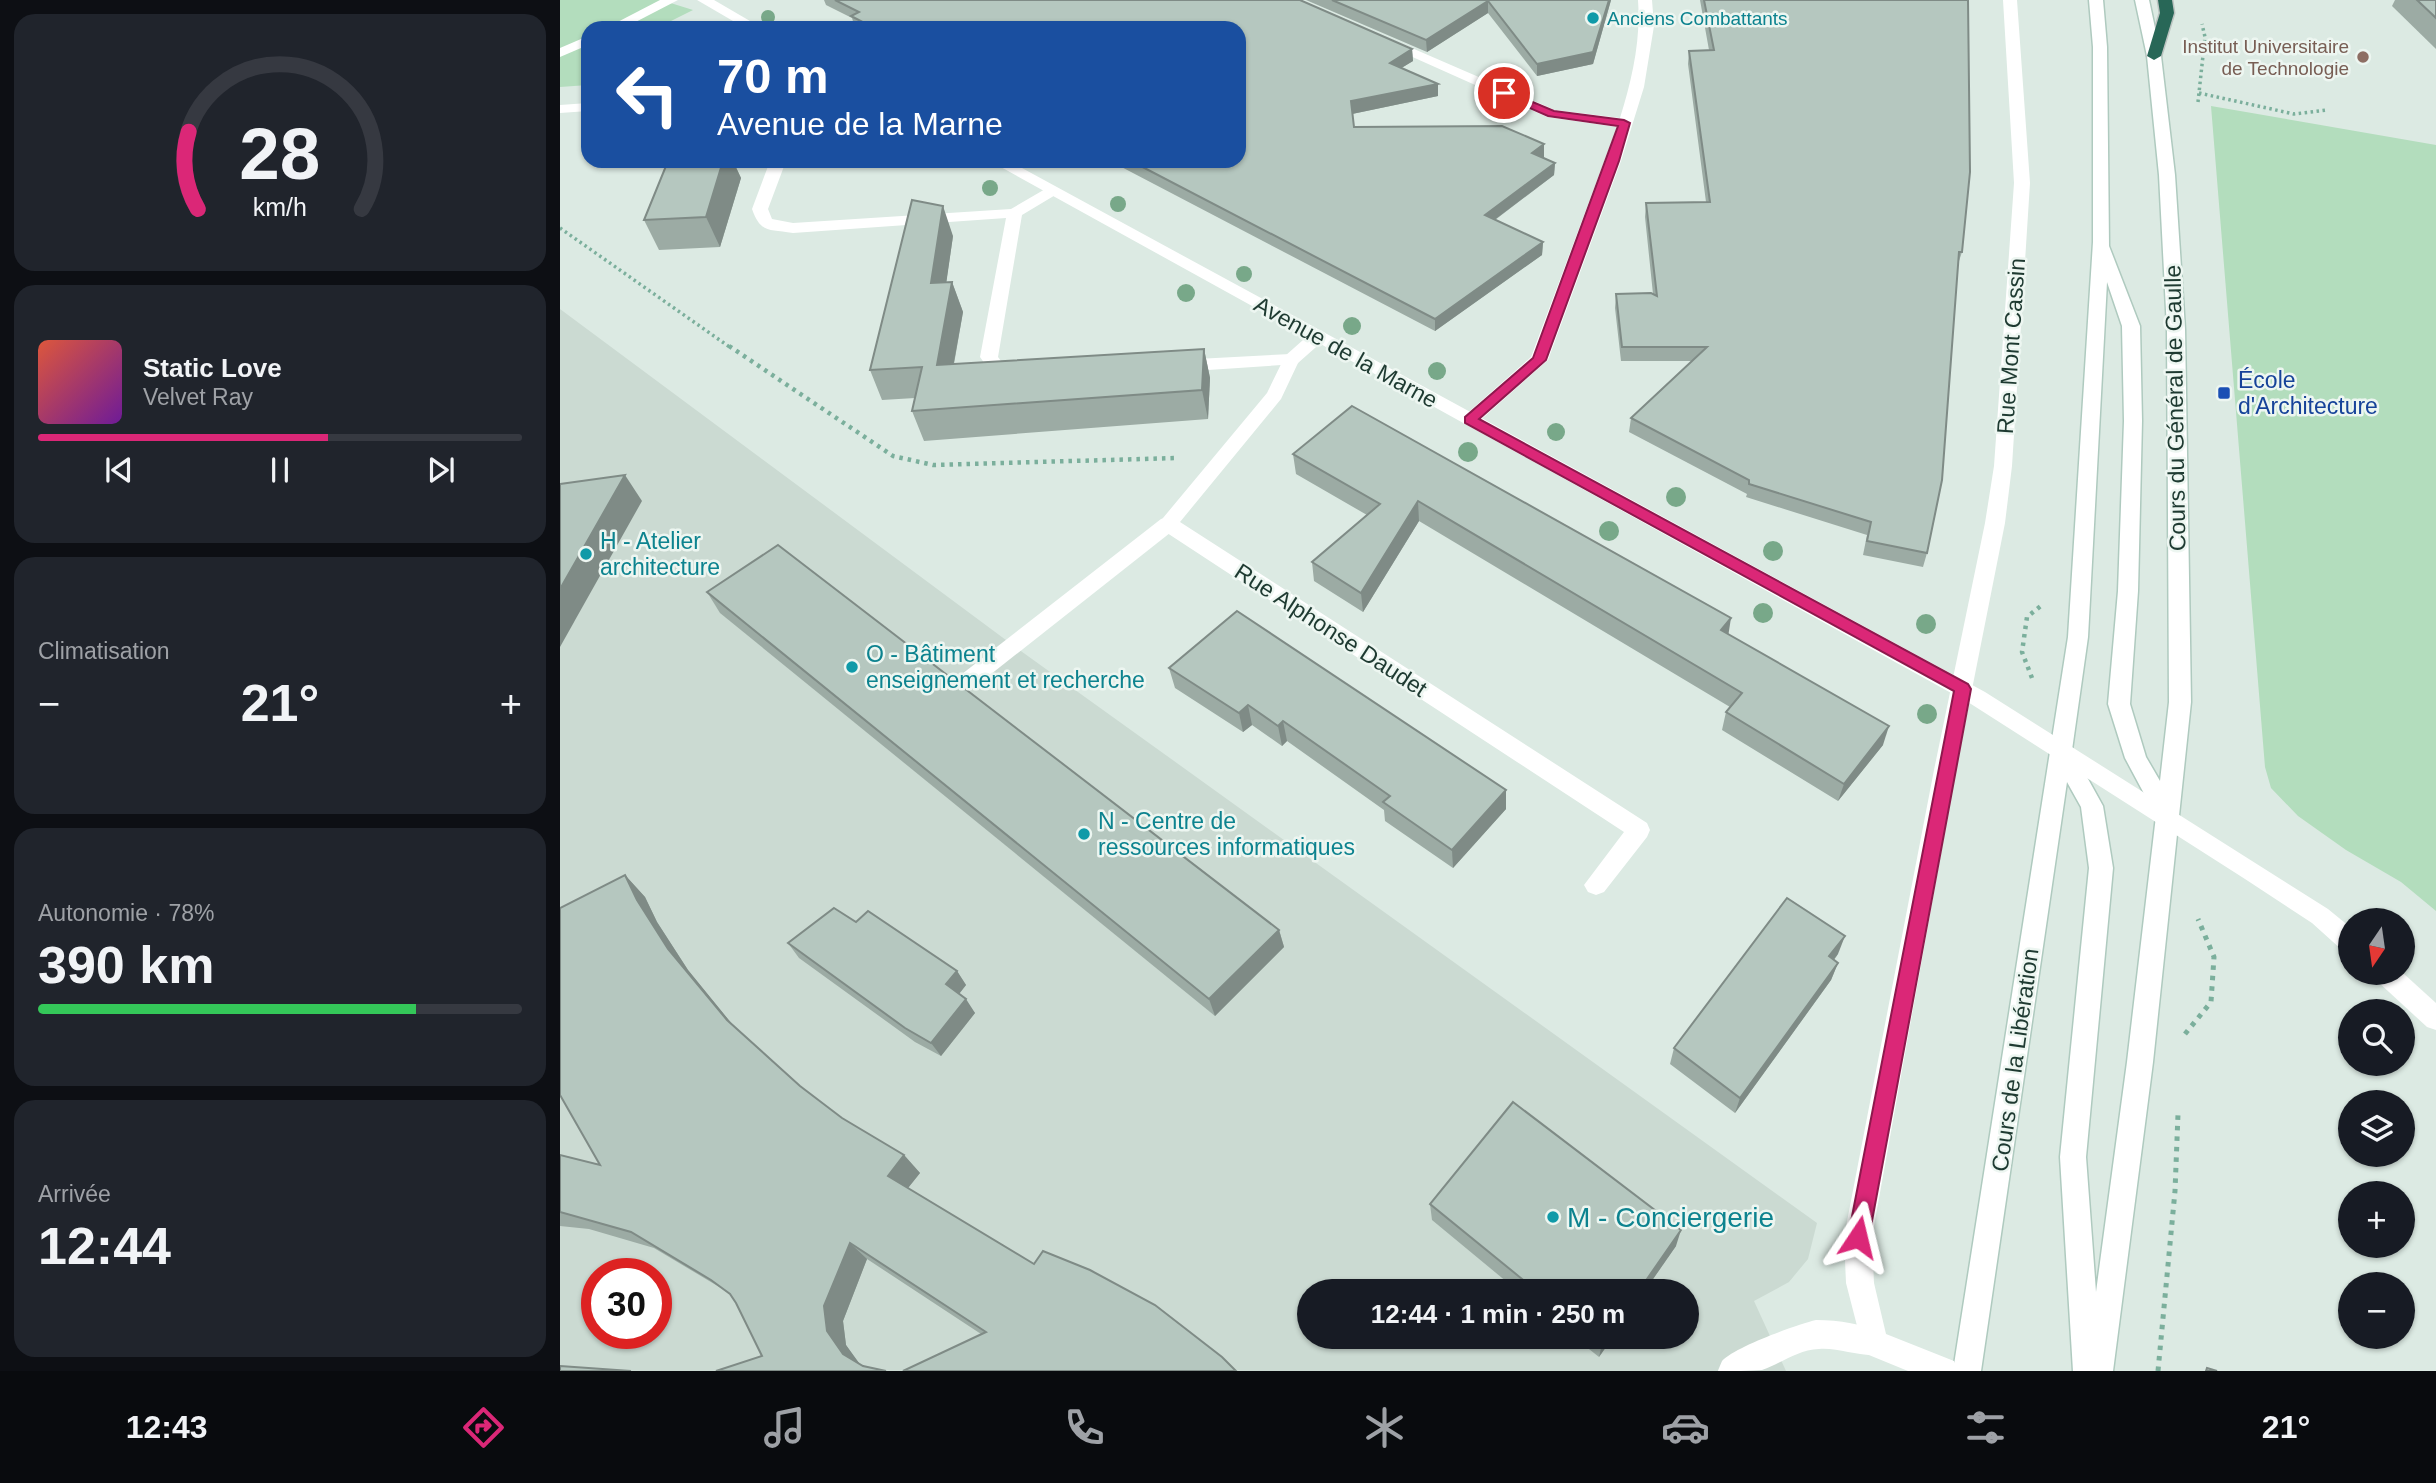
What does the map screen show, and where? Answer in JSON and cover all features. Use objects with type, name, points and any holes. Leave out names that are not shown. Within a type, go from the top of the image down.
[{"type":"highway","points":[[2154,56],[2167,13],[2165,0]]},
{"type":"street","points":[[628,21],[671,0]]},
{"type":"street","points":[[704,0],[742,21]]},
{"type":"street","points":[[1470,420],[1539,360],[1613,161],[1637,87],[1647,26],[1645,0]]},
{"type":"street","name":"Rue Mont Cassin","points":[[1874,1343],[1860,1283],[1858,1237],[1995,523],[2003,466],[2022,183],[2010,0]]},
{"type":"street","points":[[2087,1371],[2073,1157],[2101,868],[2092,807],[2060,749],[2076,651],[2083,581],[2101,242],[2100,47],[2096,0]]},
{"type":"street","name":"Cours du Général de Gaulle","points":[[2142,0],[2154,56],[2168,175],[2179,394],[2180,702],[2169,818]]},
{"type":"street","points":[[1376,38],[1552,114],[1624,123]]},
{"type":"street","points":[[560,53],[581,43]]},
{"type":"street","points":[[560,109],[581,108]]},
{"type":"street","points":[[775,168],[760,209],[765,223],[793,228],[1015,213],[1052,191]]},
{"type":"street","name":"Avenue de la Marne","points":[[1011,168],[1963,689],[2169,818],[2320,916],[2338,932]]},
{"type":"street","points":[[1015,213],[989,357],[998,370],[1041,374]]},
{"type":"street","points":[[2099,1371],[2169,818],[2136,758],[2119,704],[2129,565],[2133,421],[2131,326],[2101,242]]},
{"type":"street","points":[[968,680],[1168,524],[1275,395],[1291,360],[1318,336]]},
{"type":"street","points":[[1166,367],[1291,360]]},
{"type":"street","name":"Rue Alphonse Daudet","points":[[1168,524],[1639,830],[1596,885]]},
{"type":"street","name":"Cours de la Libération","points":[[1967,1371],[2060,749]]},
{"type":"street","points":[[2399,985],[2436,1019]]},
{"type":"street","points":[[1732,1371],[1775,1347],[1815,1332],[1854,1336],[1944,1371]]},
{"type":"path","points":[[2199,93],[2294,114],[2327,110]]},
{"type":"path","points":[[560,229],[768,374],[893,456],[933,465],[1182,457],[1217,465]]},
{"type":"path","points":[[2160,878],[2198,919],[2214,957],[2211,1002],[2178,1043]]},
{"type":"path","points":[[2158,1371],[2175,1191],[2178,1109]]},
{"type":"shaded area","points":[[560,309],[1014,646],[1817,1223],[1808,1259],[1789,1282],[1754,1301],[1786,1371],[560,1371]]},
{"type":"green space","points":[[560,0],[661,0],[693,10],[671,21],[581,21],[581,86],[560,87]]},
{"type":"green space","points":[[2211,106],[2436,145],[2436,911],[2401,882],[2346,850],[2298,816],[2271,788],[2265,767]]},
{"type":"building","points":[[835,0],[1300,0],[1412,49],[1390,63],[1438,84],[1351,101],[1354,127],[1502,126],[1544,144],[1532,153],[1555,163],[1485,215],[1543,242],[1435,319],[1144,168],[1246,168],[1246,21],[861,21],[851,16],[859,12]]},
{"type":"building","points":[[1332,0],[1609,0],[1593,52],[1537,64],[1488,1],[1426,40]]},
{"type":"building","points":[[1704,0],[1968,0],[1970,172],[1962,252],[1959,252],[1942,480],[1927,553],[1867,541],[1871,522],[1749,484],[1749,480],[1631,418],[1707,347],[1622,347],[1616,294],[1651,293],[1657,296],[1646,203],[1710,202],[1689,51],[1714,50]]},
{"type":"building","points":[[2417,0],[2436,0],[2436,18]]},
{"type":"building","points":[[665,168],[721,168],[706,217],[644,220]]},
{"type":"building","points":[[912,200],[943,206],[931,283],[952,282],[937,365],[1204,349],[1202,390],[912,411],[922,367],[870,370]]},
{"type":"building","points":[[1352,406],[1731,618],[1721,630],[1889,726],[1844,784],[1726,712],[1742,693],[1418,501],[1361,593],[1312,562],[1380,504],[1293,454]]},
{"type":"building","points":[[625,475],[560,589],[560,484]]},
{"type":"building","points":[[778,545],[1279,930],[1209,999],[707,592]]},
{"type":"building","points":[[1237,611],[1506,790],[1452,850],[1383,802],[1390,796],[1283,721],[1278,726],[1248,705],[1239,713],[1169,668]]},
{"type":"building","points":[[625,875],[637,900],[668,949],[727,1020],[800,1086],[842,1118],[904,1155],[888,1176],[1034,1264],[1043,1251],[1090,1270],[1155,1305],[1236,1371],[903,1371],[986,1332],[850,1243],[824,1306],[827,1331],[843,1354],[863,1366],[886,1371],[716,1371],[762,1356],[730,1294],[631,1232],[560,1212],[560,1155],[600,1165],[560,1095],[560,908]]},
{"type":"building","points":[[1787,898],[1845,936],[1829,956],[1838,963],[1740,1098],[1674,1048]]},
{"type":"building","points":[[834,908],[856,922],[868,911],[957,971],[946,984],[966,999],[931,1043],[905,1028],[788,943]]},
{"type":"building","name":"M - Conciergerie","points":[[1513,1102],[1681,1230],[1647,1279],[1522,1279],[1430,1204]]},
{"type":"building","points":[[560,1366],[631,1371],[560,1371]]},
{"type":"place","name":"Anciens Combattants","points":[[1593,18]]},
{"type":"place","name":"Institut Universitaire de Technologie","points":[[2363,57]]},
{"type":"place","name":"École d'Architecture","points":[[2224,393]]},
{"type":"place","name":"H - Atelier architecture","points":[[586,554]]},
{"type":"place","name":"O - Bâtiment enseignement et recherche","points":[[852,667]]},
{"type":"place","name":"N - Centre de ressources informatiques","points":[[1084,834]]},
{"type":"place","name":"M - Conciergerie","points":[[1553,1217]]},
{"type":"route","points":[[1504,93],[1552,114],[1624,123],[1613,161],[1539,360],[1470,420],[1963,689],[1945,770],[1858,1237]]}]
